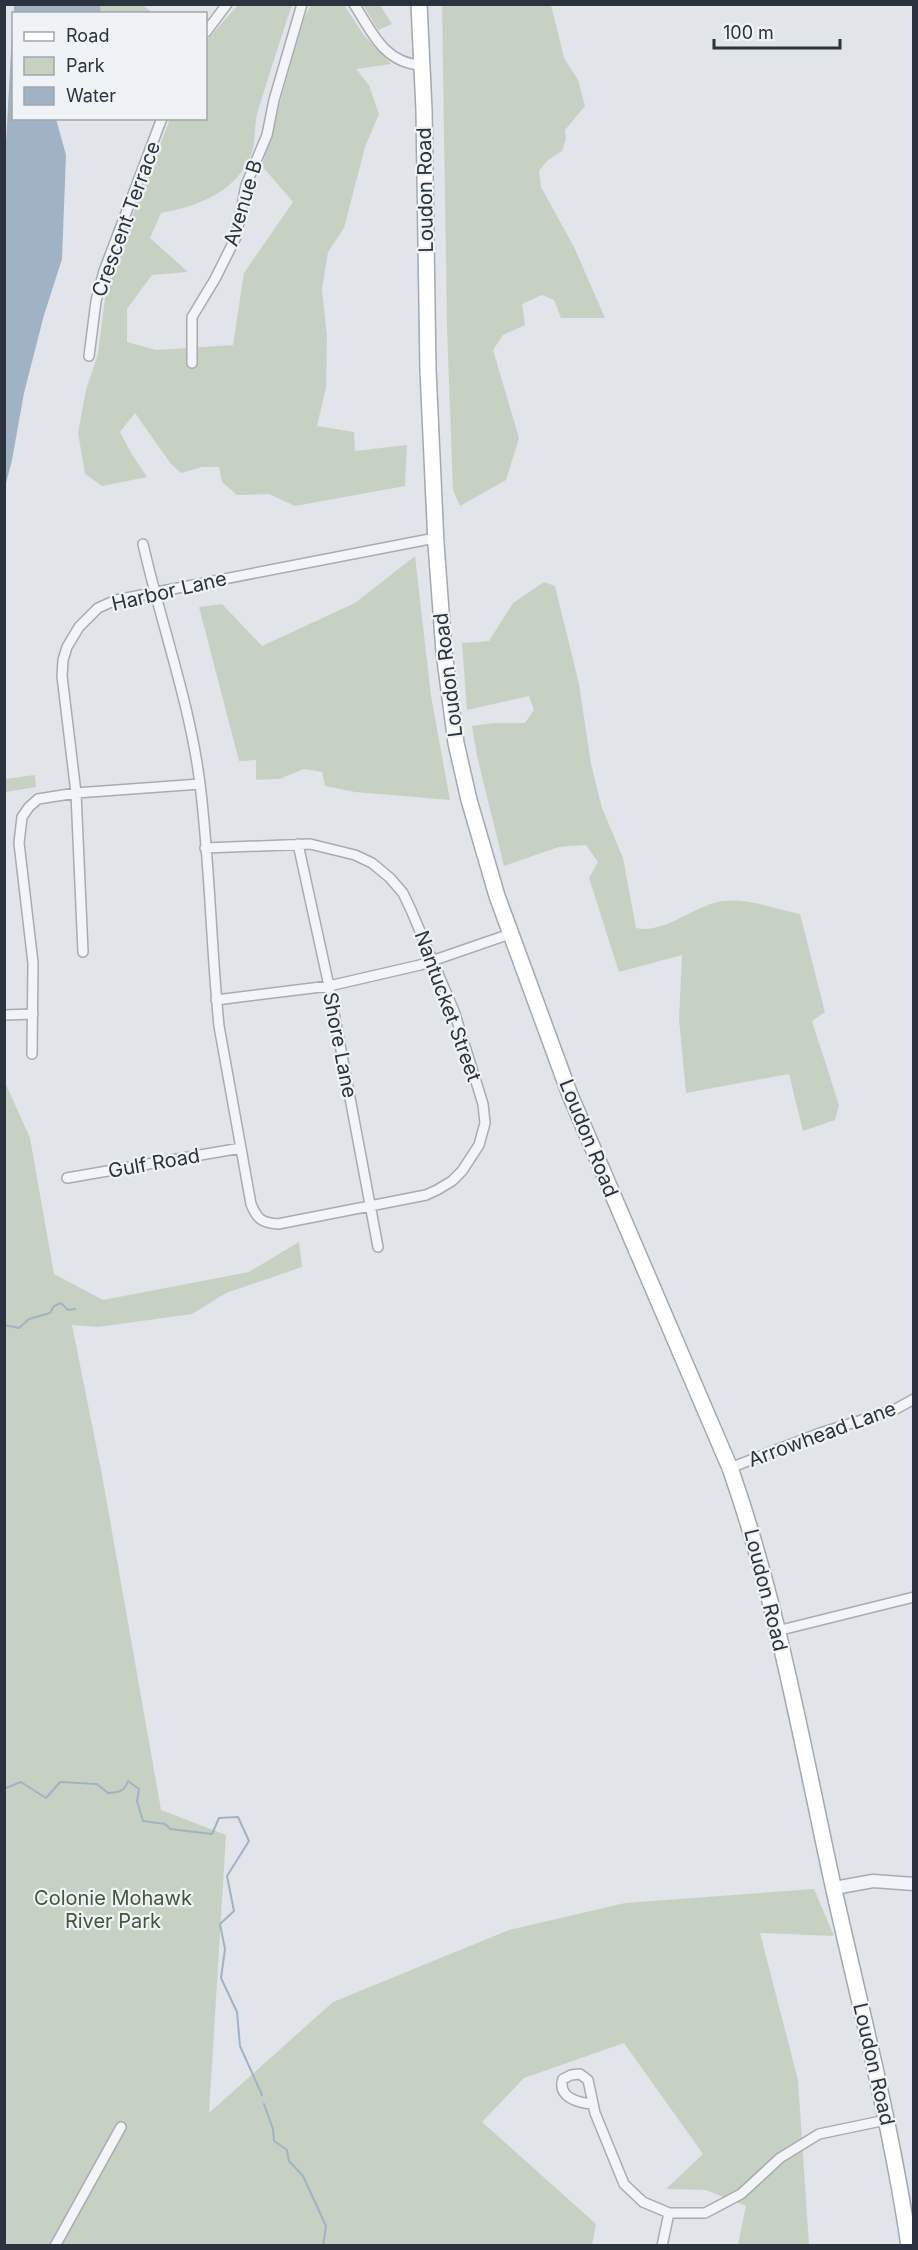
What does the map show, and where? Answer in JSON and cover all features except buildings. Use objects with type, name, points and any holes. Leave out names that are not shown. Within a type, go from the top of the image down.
[{"type":"main road","name":"Loudon Road","points":[[419,4],[424,110],[428,370],[435,538],[443,639],[456,742],[469,800],[510,934],[570,1095],[730,1468],[744,1506],[777,1631],[886,2120],[909,2246]]},
{"type":"street","points":[[207,32],[227,4]]},
{"type":"street","name":"Avenue B","points":[[192,363],[192,317],[215,279],[236,237],[246,185],[267,135],[277,88],[302,4]]},
{"type":"street","points":[[354,4],[388,54],[406,64],[421,65]]},
{"type":"street","name":"Crescent Terrace","points":[[89,356],[96,301],[104,272],[161,120]]},
{"type":"street","name":"Harbor Lane","points":[[83,952],[76,793],[62,676],[65,652],[79,627],[98,608],[116,600],[435,538]]},
{"type":"street","name":"Nantucket Street","points":[[143,544],[188,715],[200,784],[216,1000],[223,1053],[251,1204],[260,1220],[266,1224],[278,1224],[426,1195],[452,1181],[471,1160],[483,1133],[485,1123],[480,1091],[454,1011],[403,892],[372,863],[328,847],[298,844],[205,848]]},
{"type":"street","points":[[32,1054],[33,963],[19,843],[22,817],[38,799],[76,793],[200,784]]},
{"type":"street","name":"Shore Lane","points":[[298,844],[329,986],[378,1247]]},
{"type":"street","points":[[216,1000],[329,986],[433,960],[510,934]]},
{"type":"street","points":[[4,1015],[33,1014]]},
{"type":"street","name":"Gulf Road","points":[[67,1178],[241,1148]]},
{"type":"street","name":"Arrowhead Lane","points":[[730,1468],[820,1433],[894,1410],[914,1399]]},
{"type":"street","points":[[777,1631],[914,1597]]},
{"type":"street","points":[[834,1888],[873,1881],[914,1884]]},
{"type":"street","points":[[593,2104],[604,2139],[624,2184],[644,2202],[669,2213],[705,2213],[741,2194],[780,2158],[819,2134],[886,2120]]},
{"type":"street","points":[[56,2246],[121,2127]]},
{"type":"street","points":[[662,2246],[669,2213]]},
{"type":"green space","points":[[100,5],[142,5],[152,12],[101,12]]},
{"type":"green space","points":[[238,5],[292,5],[258,111],[252,152],[246,166],[227,187],[215,195],[189,206],[161,213],[150,238],[188,272],[152,275],[127,309],[127,342],[156,350],[233,345],[244,273],[293,202],[262,166],[304,18],[311,5],[344,5],[363,34],[391,64],[356,69],[369,85],[379,114],[365,147],[344,228],[328,252],[322,289],[327,337],[326,387],[317,426],[354,432],[355,451],[407,445],[405,486],[295,506],[269,494],[237,495],[222,482],[219,467],[202,467],[181,473],[171,464],[135,413],[120,432],[147,477],[102,486],[85,474],[78,433],[86,390],[98,354],[107,282],[170,120],[207,120],[207,40]]},
{"type":"green space","points":[[363,5],[380,5],[392,24],[378,30]]},
{"type":"green space","points":[[442,5],[551,5],[564,58],[578,80],[585,106],[565,130],[566,139],[562,151],[548,160],[539,171],[541,187],[574,247],[605,318],[561,318],[554,300],[542,295],[522,304],[525,325],[503,335],[493,350],[519,438],[506,480],[460,506],[453,490],[447,328]]},
{"type":"green space","points":[[415,556],[431,696],[450,800],[355,792],[325,786],[322,772],[304,769],[279,779],[256,780],[256,760],[239,761],[199,607],[222,604],[262,646],[355,603]]},
{"type":"green space","points":[[544,582],[555,586],[579,684],[591,764],[602,808],[623,858],[636,928],[656,928],[666,925],[705,906],[724,901],[746,902],[800,914],[825,1012],[812,1021],[839,1105],[835,1120],[803,1131],[789,1074],[686,1093],[679,1019],[682,955],[619,972],[589,878],[598,862],[586,845],[559,847],[504,866],[477,756],[472,726],[493,723],[525,723],[534,710],[529,696],[467,710],[462,643],[489,641],[513,603]]},
{"type":"green space","points":[[35,775],[36,787],[6,792],[5,796],[5,779]]},
{"type":"green space","name":"Colonie Mohawk River Park","points":[[4,1080],[30,1138],[54,1274],[103,1300],[249,1272],[299,1242],[302,1267],[226,1293],[192,1314],[98,1327],[72,1325],[102,1475],[161,1810],[226,1835],[209,2113],[333,2002],[509,1930],[625,1903],[814,1889],[834,1936],[760,1933],[798,2080],[809,2245],[738,2245],[746,2206],[706,2190],[666,2189],[703,2154],[624,2043],[524,2078],[482,2122],[596,2224],[592,2245],[5,2245]]},
{"type":"water","points":[[14,5],[100,5],[101,12],[14,12]]},
{"type":"water","points":[[12,33],[12,120],[56,120],[66,155],[62,259],[44,315],[24,393],[5,487],[4,179]]},
{"type":"waterway","points":[[4,1325],[19,1328],[29,1319],[50,1313],[54,1306],[61,1303],[68,1310],[75,1309]]},
{"type":"waterway","points":[[4,1784],[6,1788],[21,1782],[46,1798],[60,1782],[97,1784],[108,1793],[121,1791],[128,1781],[139,1789],[137,1801],[143,1821],[165,1824],[170,1829],[212,1834],[219,1818],[238,1817],[249,1841],[227,1876],[234,1911],[220,1924],[225,1949],[221,1978],[237,2012],[240,2046],[262,2095]]},
{"type":"waterway","points":[[264,2104],[273,2129],[274,2141],[287,2150],[289,2161],[303,2176],[326,2226],[323,2246]]}]
